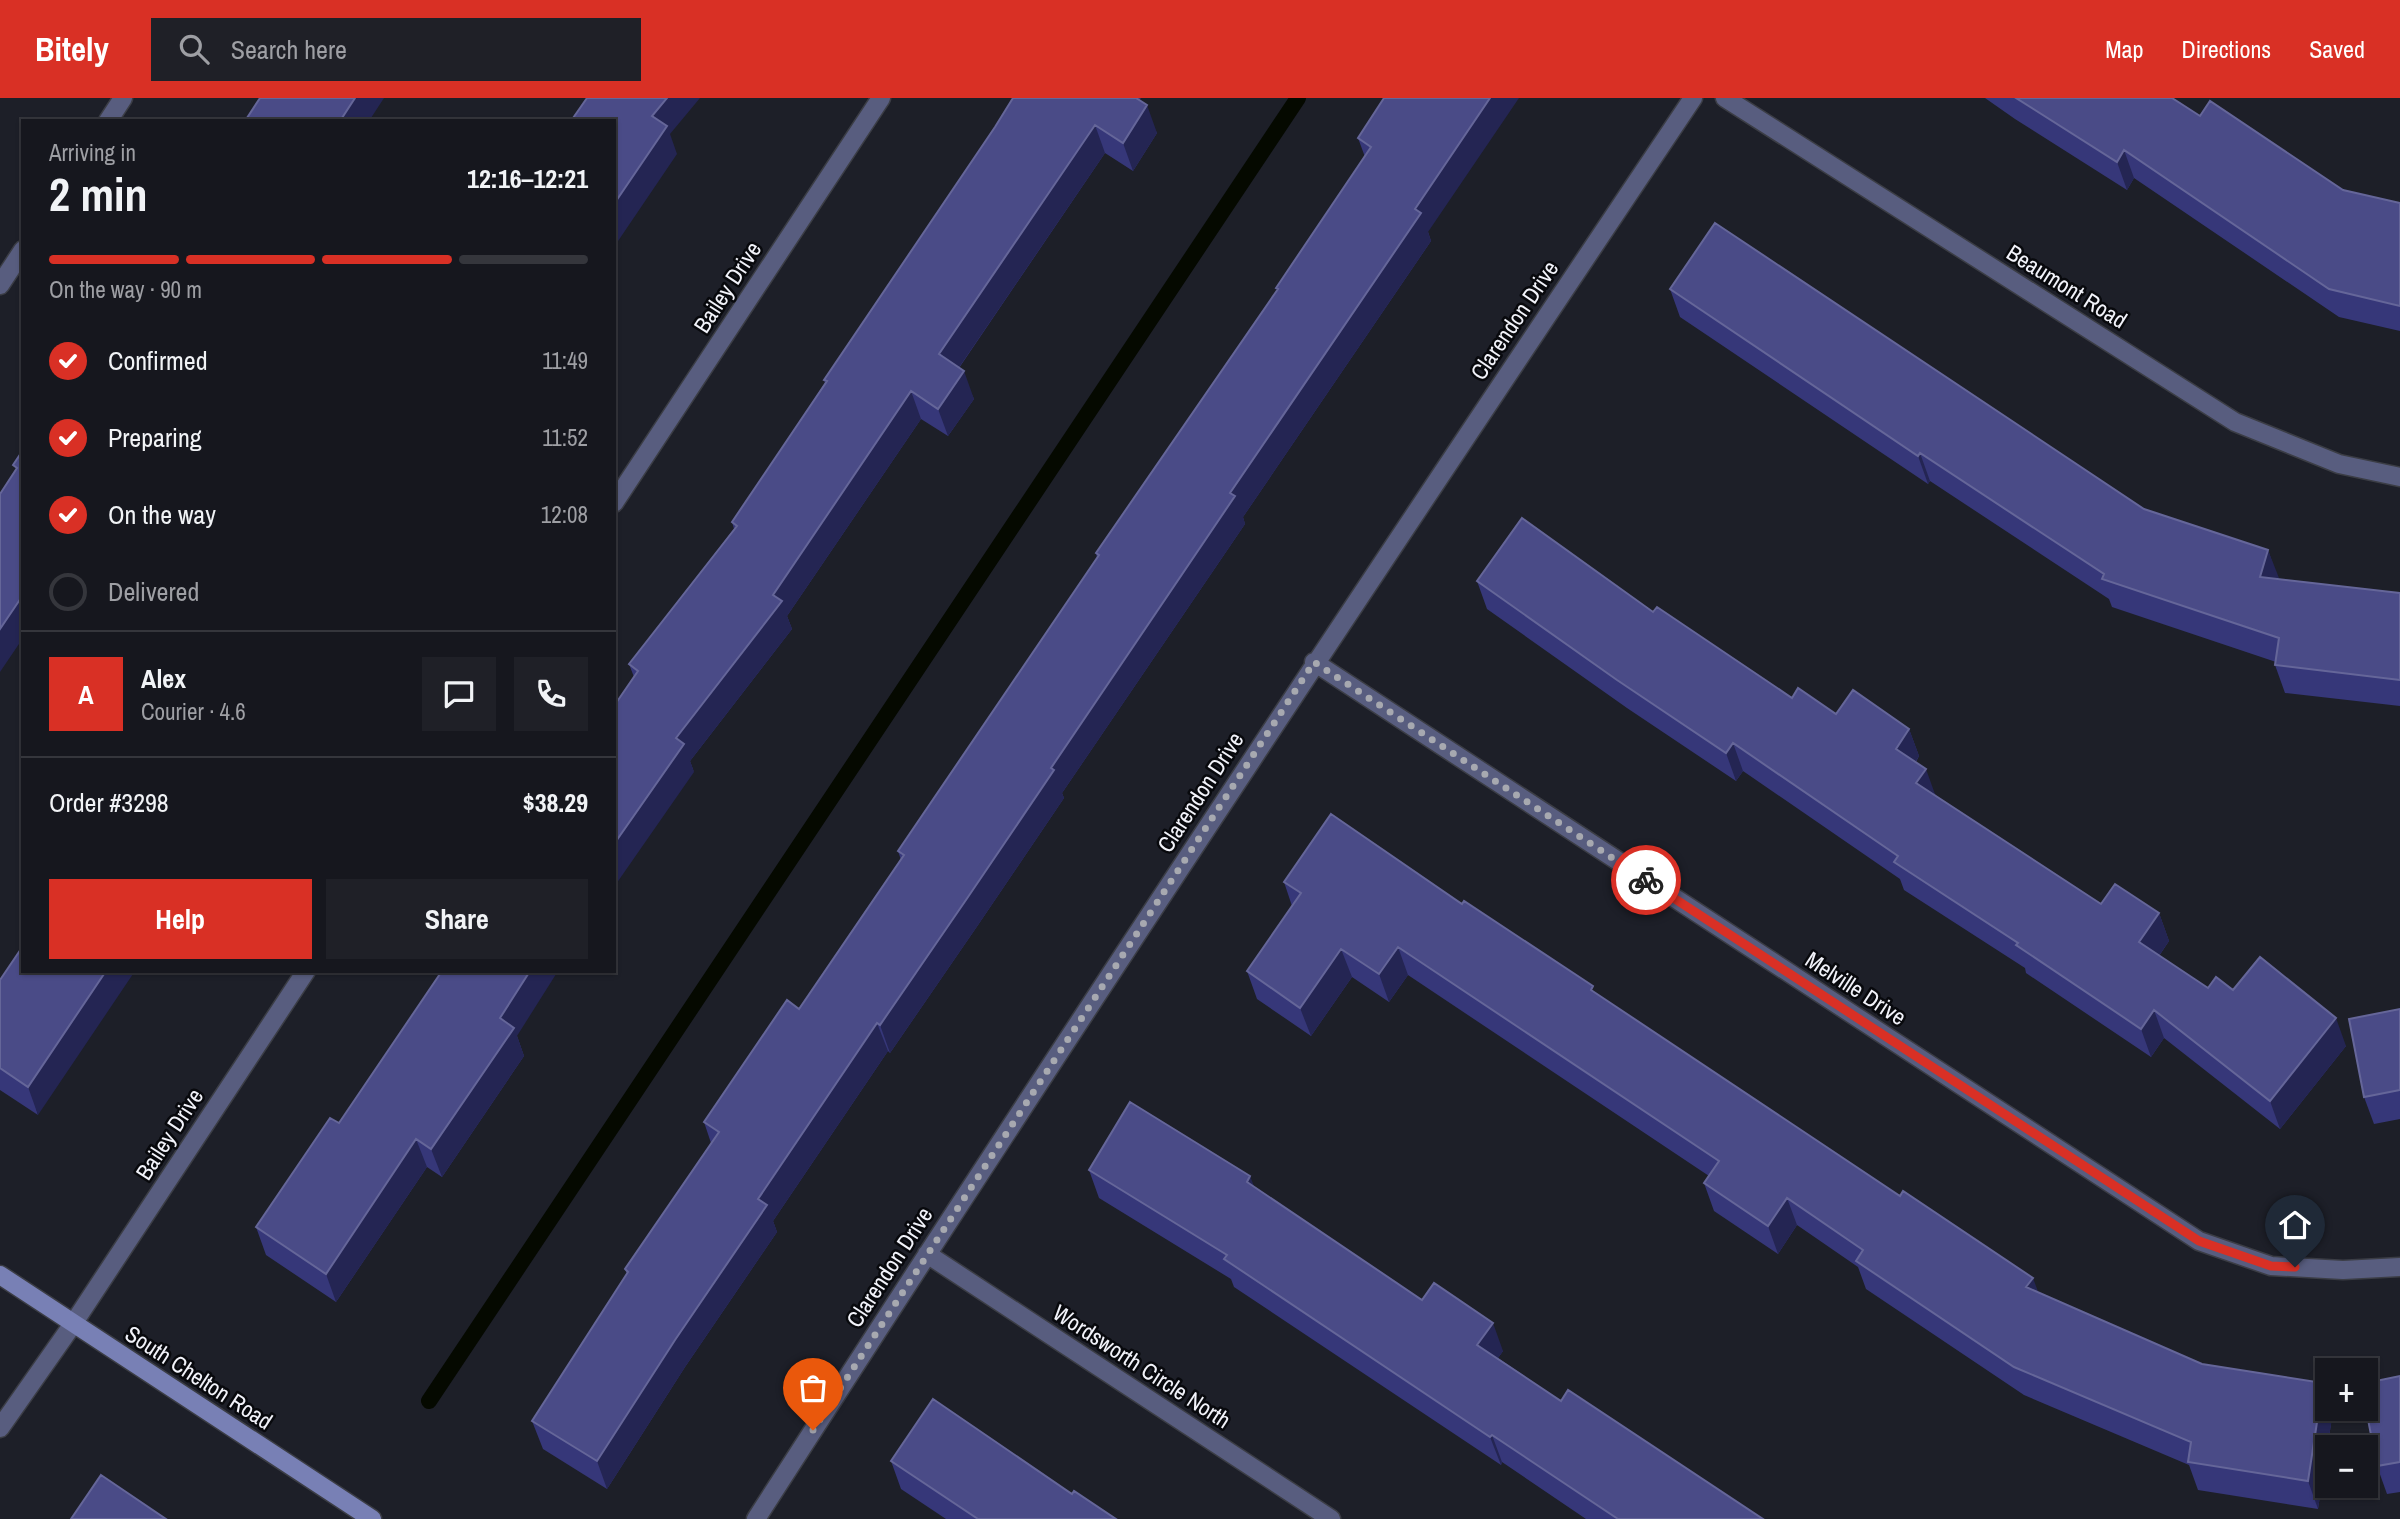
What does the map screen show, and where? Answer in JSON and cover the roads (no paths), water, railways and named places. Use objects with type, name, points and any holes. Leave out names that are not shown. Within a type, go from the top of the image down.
[{"type":"main road","name":"South Chelton Road","points":[[0,1275],[372,1519]]},
{"type":"street","points":[[109,119],[123,98]]},
{"type":"street","name":"Bailey Drive","points":[[616,500],[881,98]]},
{"type":"street","name":"Clarendon Drive","points":[[756,1519],[1314,662],[1693,98]]},
{"type":"street","name":"Beaumont Road","points":[[1725,98],[2235,422],[2339,464],[2400,477]]},
{"type":"street","points":[[0,285],[21,253]]},
{"type":"street","name":"Melville Drive","points":[[1314,662],[2199,1241],[2271,1266],[2343,1270],[2400,1267]]},
{"type":"street","name":"Bailey Drive","points":[[0,1428],[74,1324],[305,973]]},
{"type":"street","name":"Wordsworth Circle North","points":[[927,1254],[1331,1519]]},
{"type":"waterway","points":[[429,1401],[1298,98]]}]
